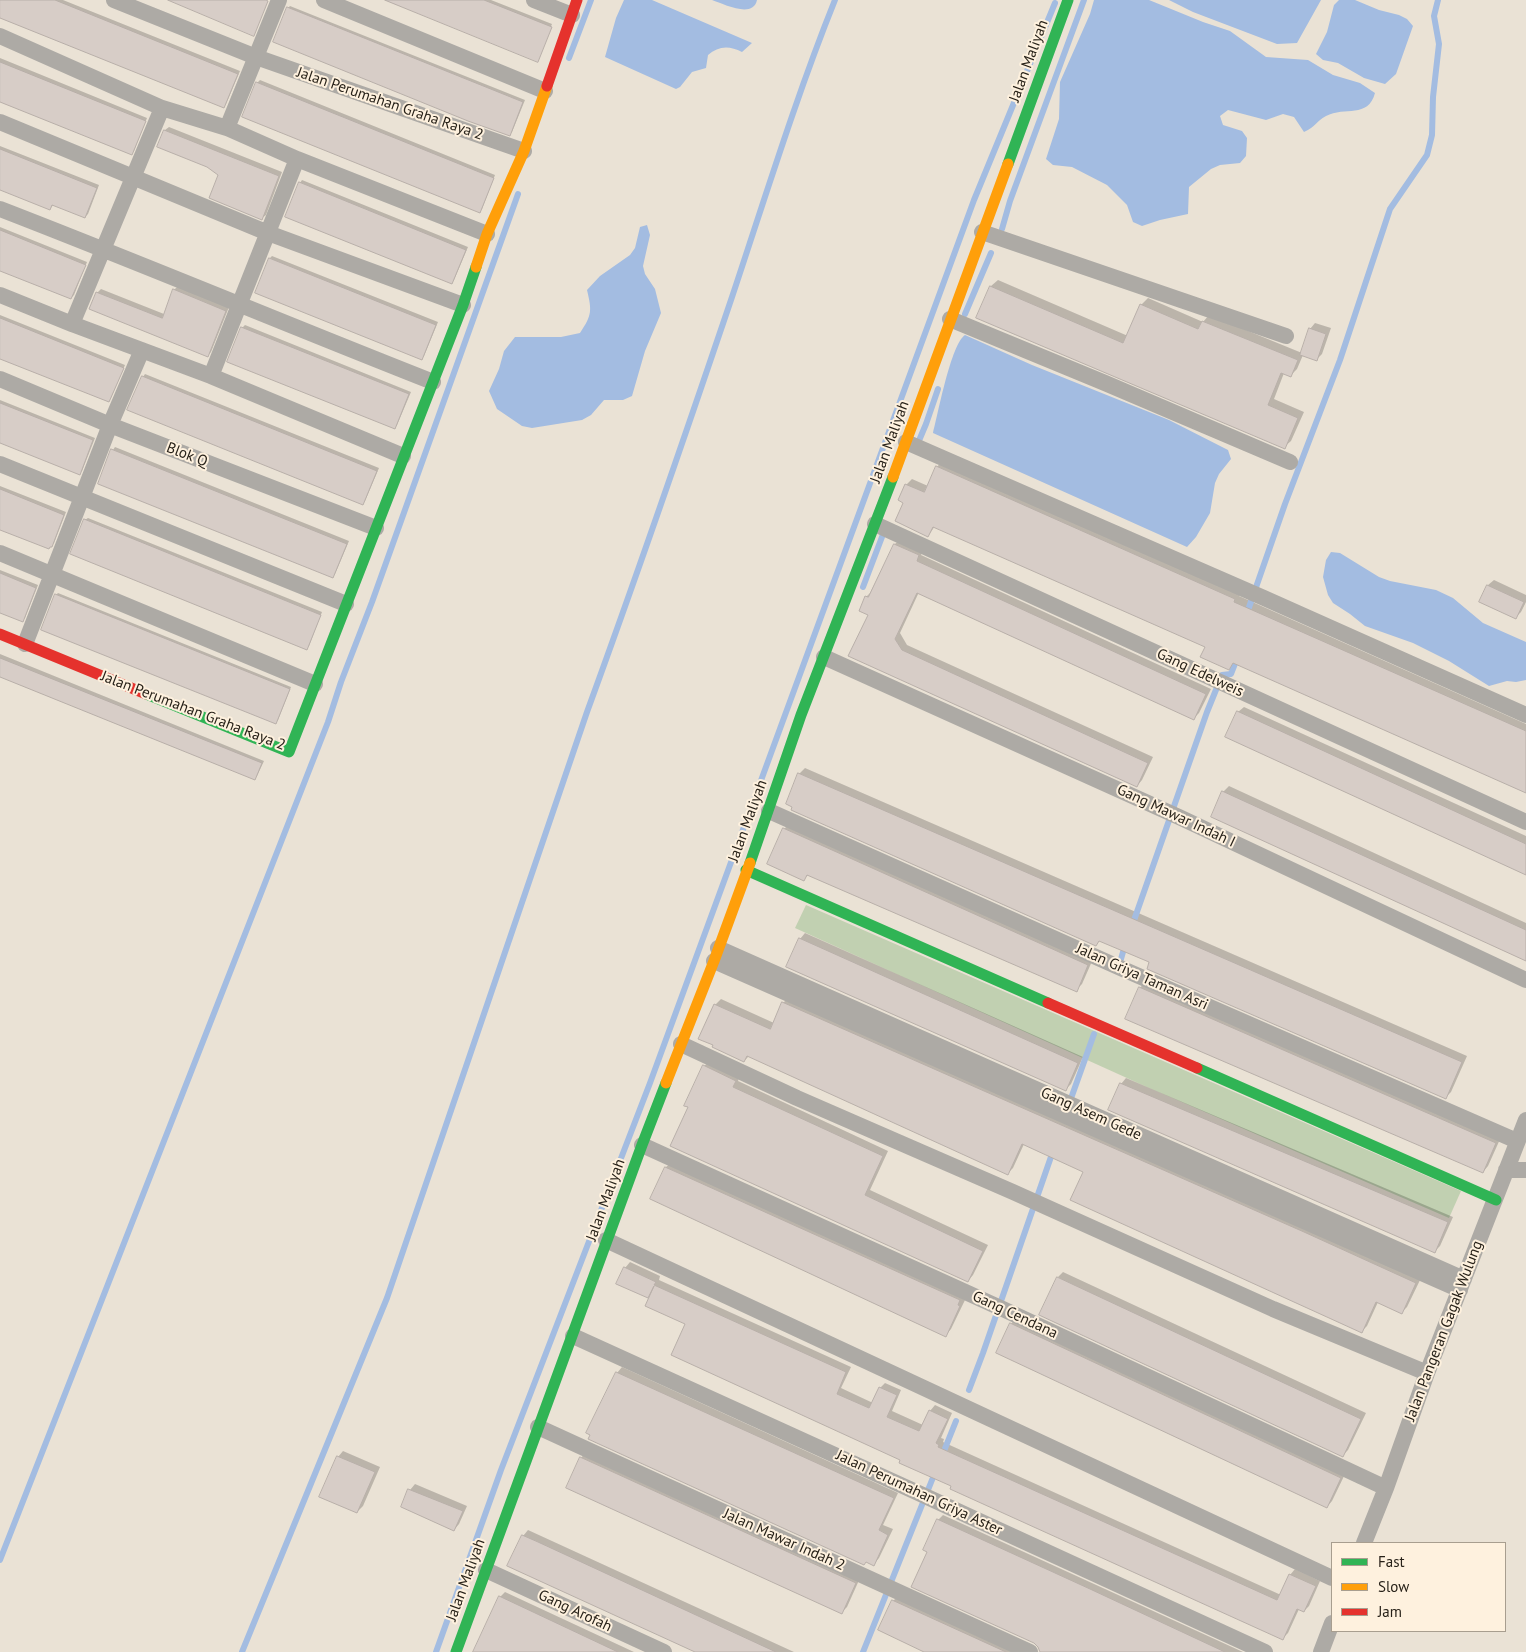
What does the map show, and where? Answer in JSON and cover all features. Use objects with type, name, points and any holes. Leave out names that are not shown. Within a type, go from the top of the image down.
[{"type":"street","name":"Jalan Perumahan Graha Raya 2","points":[[114,0],[256,57],[524,151]]},
{"type":"street","points":[[227,128],[279,0]]},
{"type":"street","points":[[324,0],[545,91]]},
{"type":"street","name":"Jalan Perumahan Graha Raya 2","points":[[0,634],[289,752],[463,305],[488,234],[524,151],[575,8],[534,0]]},
{"type":"street","name":"Jalan Maliyah","points":[[456,1652],[494,1573],[580,1339],[606,1240],[649,1148],[689,1048],[754,874],[776,814],[801,715],[832,660],[882,527],[916,446],[958,323],[982,232],[1068,0]]},
{"type":"street","points":[[0,36],[162,108],[227,128],[488,234]]},
{"type":"street","points":[[72,324],[162,108]]},
{"type":"street","points":[[0,122],[268,233],[463,305]]},
{"type":"street","points":[[211,376],[297,158]]},
{"type":"street","points":[[0,209],[433,382]]},
{"type":"street","points":[[982,232],[1286,336]]},
{"type":"street","points":[[0,294],[72,324],[211,376],[403,456]]},
{"type":"street","points":[[958,323],[1290,462]]},
{"type":"street","points":[[25,644],[110,425],[142,350]]},
{"type":"street","name":"Blok Q","points":[[0,379],[110,425],[376,528]]},
{"type":"street","points":[[916,446],[1264,598],[1526,716]]},
{"type":"street","points":[[0,464],[346,604]]},
{"type":"street","name":"Gang Edelweis","points":[[882,527],[1526,822]]},
{"type":"street","points":[[0,553],[315,684]]},
{"type":"street","name":"Gang Mawar Indah I","points":[[832,660],[1179,817],[1526,980]]},
{"type":"street","name":"Jalan Griya Taman Asri","points":[[776,814],[1517,1142]]},
{"type":"street","points":[[754,874],[1496,1200]]},
{"type":"street","name":"Gang Asem Gede","points":[[723,958],[1462,1285]]},
{"type":"street","points":[[689,1048],[797,1098],[1273,1309],[1427,1373]]},
{"type":"street","name":"Jalan Pangeran Gagak Wulung","points":[[1364,1542],[1427,1373],[1526,1120]]},
{"type":"street","name":"Gang Cendana","points":[[649,1148],[988,1302],[1386,1488]]},
{"type":"street","points":[[1506,1170],[1526,1170]]},
{"type":"street","points":[[606,1240],[1331,1578]]},
{"type":"street","name":"Jalan Perumahan Griya Aster","points":[[580,1339],[1265,1652]]},
{"type":"street","name":"Jalan Mawar Indah 2","points":[[546,1430],[1030,1652]]},
{"type":"street","name":"Gang Arofah","points":[[494,1573],[664,1652]]},
{"type":"street","points":[[1321,1652],[1331,1626]]},
{"type":"green space","points":[[806,905],[1461,1191],[1449,1218],[1138,1083],[795,928]]},
{"type":"water","points":[[624,0],[652,0],[752,43],[742,52],[733,48],[720,48],[712,52],[708,55],[706,68],[692,72],[680,87],[676,89],[605,57],[616,18]]},
{"type":"water","points":[[712,0],[757,0],[750,9],[738,9]]},
{"type":"water","points":[[1094,0],[1149,0],[1230,31],[1266,57],[1308,60],[1333,75],[1360,83],[1375,93],[1372,101],[1367,106],[1361,109],[1333,113],[1304,132],[1294,117],[1283,114],[1266,120],[1228,110],[1220,116],[1223,125],[1242,131],[1247,138],[1246,156],[1240,163],[1220,165],[1211,169],[1189,187],[1188,214],[1142,226],[1133,222],[1127,205],[1107,185],[1072,167],[1053,165],[1046,159],[1059,119],[1060,82],[1090,14]]},
{"type":"water","points":[[1169,0],[1321,0],[1297,43],[1277,44],[1193,12]]},
{"type":"water","points":[[1339,0],[1355,0],[1379,10],[1399,15],[1407,19],[1413,26],[1396,74],[1385,84],[1364,78],[1338,63],[1323,60],[1316,54],[1327,32],[1334,5]]},
{"type":"water","points":[[647,225],[650,235],[643,266],[645,274],[655,289],[661,313],[645,351],[632,396],[623,400],[604,400],[591,415],[582,420],[532,428],[522,426],[497,409],[489,391],[499,369],[504,351],[515,337],[561,337],[580,333],[590,313],[587,290],[600,276],[630,255],[635,248],[640,227]]},
{"type":"water","points":[[965,335],[1032,365],[1169,420],[1228,450],[1231,459],[1219,474],[1215,483],[1210,513],[1196,537],[1187,547],[933,433],[950,365],[960,341]]},
{"type":"water","points":[[1331,552],[1340,553],[1379,577],[1390,581],[1436,590],[1453,598],[1483,623],[1526,642],[1526,680],[1507,681],[1489,686],[1449,661],[1413,643],[1365,626],[1333,603],[1328,595],[1323,577],[1326,560]]},
{"type":"building","points":[[0,0],[55,0],[238,74],[224,108],[0,18]]},
{"type":"building","points":[[168,0],[266,0],[268,1],[254,36]]},
{"type":"building","points":[[385,0],[484,0],[552,27],[538,62]]},
{"type":"building","points":[[287,7],[523,102],[510,136],[468,121],[273,42]]},
{"type":"building","points":[[0,62],[146,121],[132,155],[0,102]]},
{"type":"building","points":[[256,82],[494,178],[480,213],[242,117]]},
{"type":"building","points":[[164,130],[279,176],[262,220],[209,198],[218,175],[207,167],[157,147]]},
{"type":"building","points":[[0,149],[97,188],[85,218],[52,205],[50,210],[0,190]]},
{"type":"building","points":[[299,182],[466,250],[452,284],[285,217]]},
{"type":"building","points":[[0,230],[86,265],[71,299],[0,271]]},
{"type":"building","points":[[269,258],[436,325],[422,360],[255,293]]},
{"type":"building","points":[[990,286],[1123,343],[1140,304],[1198,329],[1202,321],[1298,360],[1291,377],[1281,373],[1268,405],[1298,418],[1285,449],[976,318]]},
{"type":"building","points":[[173,289],[226,311],[208,357],[89,309],[96,292],[162,318]]},
{"type":"building","points":[[0,318],[124,368],[109,402],[0,359]]},
{"type":"building","points":[[241,327],[409,394],[395,429],[227,362]]},
{"type":"building","points":[[1309,328],[1326,334],[1317,361],[1300,355]]},
{"type":"building","points":[[142,376],[377,471],[363,505],[127,410]]},
{"type":"building","points":[[0,403],[93,440],[80,475],[0,443]]},
{"type":"building","points":[[111,449],[347,544],[333,578],[98,484]]},
{"type":"building","points":[[936,466],[1235,599],[1234,602],[1526,731],[1526,793],[1233,663],[1229,670],[1200,657],[1205,647],[933,527],[928,537],[895,521],[903,503],[898,500],[905,484],[924,492]]},
{"type":"building","points":[[0,489],[64,515],[52,547],[49,549],[0,530]]},
{"type":"building","points":[[84,519],[321,615],[307,650],[70,554]]},
{"type":"building","points":[[894,544],[919,555],[917,561],[1206,694],[1194,720],[917,593],[895,639],[902,650],[1148,763],[1137,787],[848,656],[868,615],[859,611],[865,596],[868,597]]},
{"type":"building","points":[[0,573],[36,588],[23,622],[0,613]]},
{"type":"building","points":[[1487,585],[1524,602],[1516,619],[1479,602]]},
{"type":"building","points":[[55,594],[290,689],[276,724],[41,630]]},
{"type":"building","points":[[0,658],[262,763],[255,780],[0,677]]},
{"type":"building","points":[[1237,711],[1526,844],[1526,875],[1225,737]]},
{"type":"building","points":[[798,773],[1462,1062],[1446,1099],[1147,969],[1149,962],[1099,941],[1096,946],[791,810],[792,807],[786,804]]},
{"type":"building","points":[[1222,791],[1526,930],[1526,961],[1211,817]]},
{"type":"building","points":[[783,828],[1088,965],[1077,992],[807,875],[804,881],[767,864]]},
{"type":"building","points":[[799,938],[1078,1063],[1066,1091],[786,967]]},
{"type":"building","points":[[1139,987],[1496,1143],[1483,1173],[1125,1019]]},
{"type":"building","points":[[782,1002],[1416,1283],[1402,1314],[1376,1302],[1362,1333],[1070,1200],[1083,1172],[1022,1144],[1008,1175],[747,1056],[744,1062],[698,1039],[714,1004],[770,1029]]},
{"type":"building","points":[[703,1065],[736,1081],[733,1087],[883,1156],[865,1195],[983,1251],[968,1282],[670,1146],[688,1107],[684,1106]]},
{"type":"building","points":[[1120,1083],[1448,1222],[1435,1253],[1108,1110]]},
{"type":"building","points":[[665,1167],[960,1300],[958,1305],[960,1306],[946,1337],[650,1199]]},
{"type":"building","points":[[624,1267],[656,1282],[654,1285],[846,1372],[837,1394],[869,1408],[879,1387],[897,1395],[887,1417],[919,1431],[929,1410],[948,1419],[936,1443],[939,1445],[938,1447],[1277,1600],[1289,1574],[1316,1586],[1304,1612],[1297,1609],[1283,1640],[950,1489],[951,1486],[899,1463],[900,1460],[671,1355],[685,1324],[645,1306],[654,1286],[648,1298],[616,1284]]},
{"type":"building","points":[[1057,1277],[1361,1419],[1343,1457],[1039,1315]]},
{"type":"building","points":[[1010,1323],[1341,1478],[1327,1508],[996,1353]]},
{"type":"building","points":[[616,1372],[894,1498],[879,1530],[888,1535],[874,1566],[866,1562],[864,1565],[588,1439],[590,1435],[586,1433]]},
{"type":"building","points":[[337,1456],[375,1472],[357,1513],[319,1497]]},
{"type":"building","points":[[580,1457],[856,1583],[842,1614],[566,1488]]},
{"type":"building","points":[[408,1489],[463,1511],[454,1531],[401,1507]]},
{"type":"building","points":[[937,1519],[1225,1652],[1040,1652],[1034,1643],[911,1587],[927,1552],[923,1550]]},
{"type":"building","points":[[522,1535],[776,1652],[695,1652],[507,1566]]},
{"type":"building","points":[[499,1596],[618,1652],[473,1652]]},
{"type":"building","points":[[892,1600],[1006,1652],[924,1652],[878,1630]]},
{"type":"waterway","points":[[569,58],[591,0]]},
{"type":"waterway","points":[[242,1652],[387,1298],[587,712],[697,401],[794,110],[835,0]]},
{"type":"waterway","points":[[1002,229],[1010,201],[1084,0]]},
{"type":"waterway","points":[[1246,616],[1285,504],[1340,360],[1390,209],[1427,155],[1432,135],[1433,97],[1439,44],[1434,16],[1438,0]]},
{"type":"waterway","points":[[436,1652],[501,1470],[650,1083],[974,200],[1055,3]]},
{"type":"waterway","points":[[0,1560],[328,722],[518,194]]},
{"type":"waterway","points":[[965,314],[991,253]]},
{"type":"waterway","points":[[918,443],[938,389]]},
{"type":"waterway","points":[[863,587],[885,529]]},
{"type":"waterway","points":[[1132,926],[1207,712],[1222,675],[1231,674],[1238,656]]},
{"type":"waterway","points":[[1121,959],[1125,945]]},
{"type":"waterway","points":[[1069,1104],[1094,1034]]},
{"type":"waterway","points":[[969,1390],[1053,1151]]},
{"type":"waterway","points":[[942,1456],[956,1421]]},
{"type":"waterway","points":[[863,1652],[936,1470]]},
{"type":"traffic: fast","points":[[1008,164],[1068,0]]},
{"type":"traffic: fast","points":[[146,694],[289,752],[463,305],[476,267]]},
{"type":"traffic: fast","points":[[750,863],[801,715],[893,477]]},
{"type":"traffic: fast","points":[[746,870],[1048,1003]]},
{"type":"traffic: fast","points":[[1197,1068],[1496,1200]]},
{"type":"traffic: fast","points":[[456,1652],[666,1083]]},
{"type":"traffic: slow","points":[[476,267],[487,234],[524,151],[547,86]]},
{"type":"traffic: slow","points":[[893,477],[1008,164]]},
{"type":"traffic: slow","points":[[666,1083],[750,863]]},
{"type":"traffic: jam","points":[[547,86],[577,0]]},
{"type":"traffic: jam","points":[[0,634],[146,694]]},
{"type":"traffic: jam","points":[[1048,1003],[1197,1068]]}]
